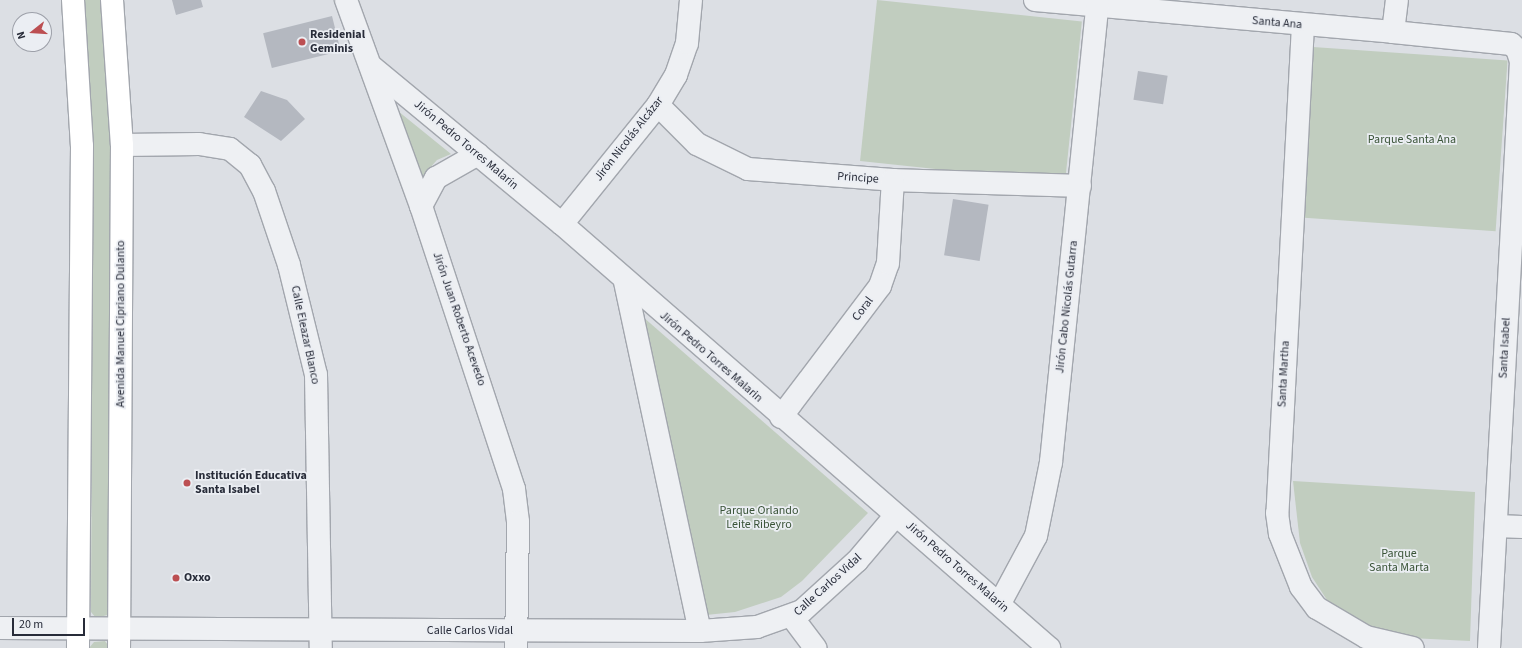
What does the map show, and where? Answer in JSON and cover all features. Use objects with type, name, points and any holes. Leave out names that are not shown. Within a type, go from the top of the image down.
[{"type":"main road","points":[[73,0],[82,146],[78,638]]},
{"type":"main road","name":"Avenida Manuel Cipriano Dulanto","points":[[112,0],[122,145],[119,638]]},
{"type":"street","name":"Jirón Juan Roberto Acevedo","points":[[346,0],[372,67],[421,206],[514,489],[518,522],[516,639]]},
{"type":"street","name":"Jirón Nicolás Alcázar","points":[[562,224],[658,106],[676,75],[687,43],[691,0]]},
{"type":"street","name":"Santa Ana","points":[[1035,0],[1098,3],[1303,25],[1394,32],[1511,44],[1517,49]]},
{"type":"street","points":[[1394,32],[1396,0]]},
{"type":"street","name":"Jirón Cabo Nicolás Gutarra","points":[[1000,603],[1036,536],[1045,499],[1080,186],[1098,3]]},
{"type":"street","name":"Santa Martha","points":[[1303,25],[1277,506],[1280,534],[1301,587],[1318,608],[1366,637],[1413,648]]},
{"type":"street","name":"Santa Isabel","points":[[1489,648],[1517,205],[1521,61],[1517,49]]},
{"type":"street","name":"Jirón Pedro Torres Malarin","points":[[372,67],[562,224],[625,282],[1000,603],[1049,648]]},
{"type":"street","name":"Principe","points":[[658,106],[697,144],[748,168],[893,180],[1080,186]]},
{"type":"street","name":"Calle Eleazar Blanco","points":[[122,145],[199,144],[230,149],[250,165],[264,191],[289,265],[316,375],[321,639]]},
{"type":"street","points":[[421,206],[436,178],[478,154]]},
{"type":"street","name":"Coral","points":[[781,417],[880,286],[888,263],[893,180]]},
{"type":"street","points":[[625,282],[700,631]]},
{"type":"street","name":"Calle Carlos Vidal","points":[[0,628],[78,638],[516,639],[757,627],[792,617],[857,561],[896,515]]},
{"type":"street","points":[[1496,526],[1522,527]]},
{"type":"street","points":[[792,617],[815,648]]},
{"type":"green space","points":[[82,0],[102,0],[113,154],[111,614],[96,618],[91,612],[93,157]]},
{"type":"green space","points":[[877,0],[1082,22],[1065,183],[860,161]]},
{"type":"green space","name":"Parque Santa Ana","points":[[1313,47],[1508,61],[1496,231],[1301,218]]},
{"type":"green space","points":[[393,107],[451,154],[437,160],[419,180]]},
{"type":"green space","name":"Parque Orlando Leite Ribeyro","points":[[635,310],[868,513],[802,581],[781,597],[735,612],[706,615]]},
{"type":"green space","name":"Parque Santa Marta","points":[[1293,481],[1475,492],[1470,641],[1411,638],[1352,622],[1327,600],[1312,577],[1300,543]]},
{"type":"green space","points":[[105,641],[110,648],[89,648],[94,642]]},
{"type":"building","points":[[172,0],[201,0],[203,7],[176,15]]},
{"type":"building","name":"Residenial Geminis","points":[[332,16],[341,51],[272,68],[263,33]]},
{"type":"building","points":[[1138,71],[1168,76],[1163,104],[1133,100]]},
{"type":"building","points":[[261,91],[287,100],[305,119],[281,141],[244,117]]},
{"type":"building","points":[[953,199],[989,205],[980,261],[944,255]]},
{"type":"place","name":"Residenial Geminis","points":[[302,42]]},
{"type":"place","name":"Institución Educativa Santa Isabel","points":[[187,483]]},
{"type":"place","name":"Oxxo","points":[[176,578]]}]
